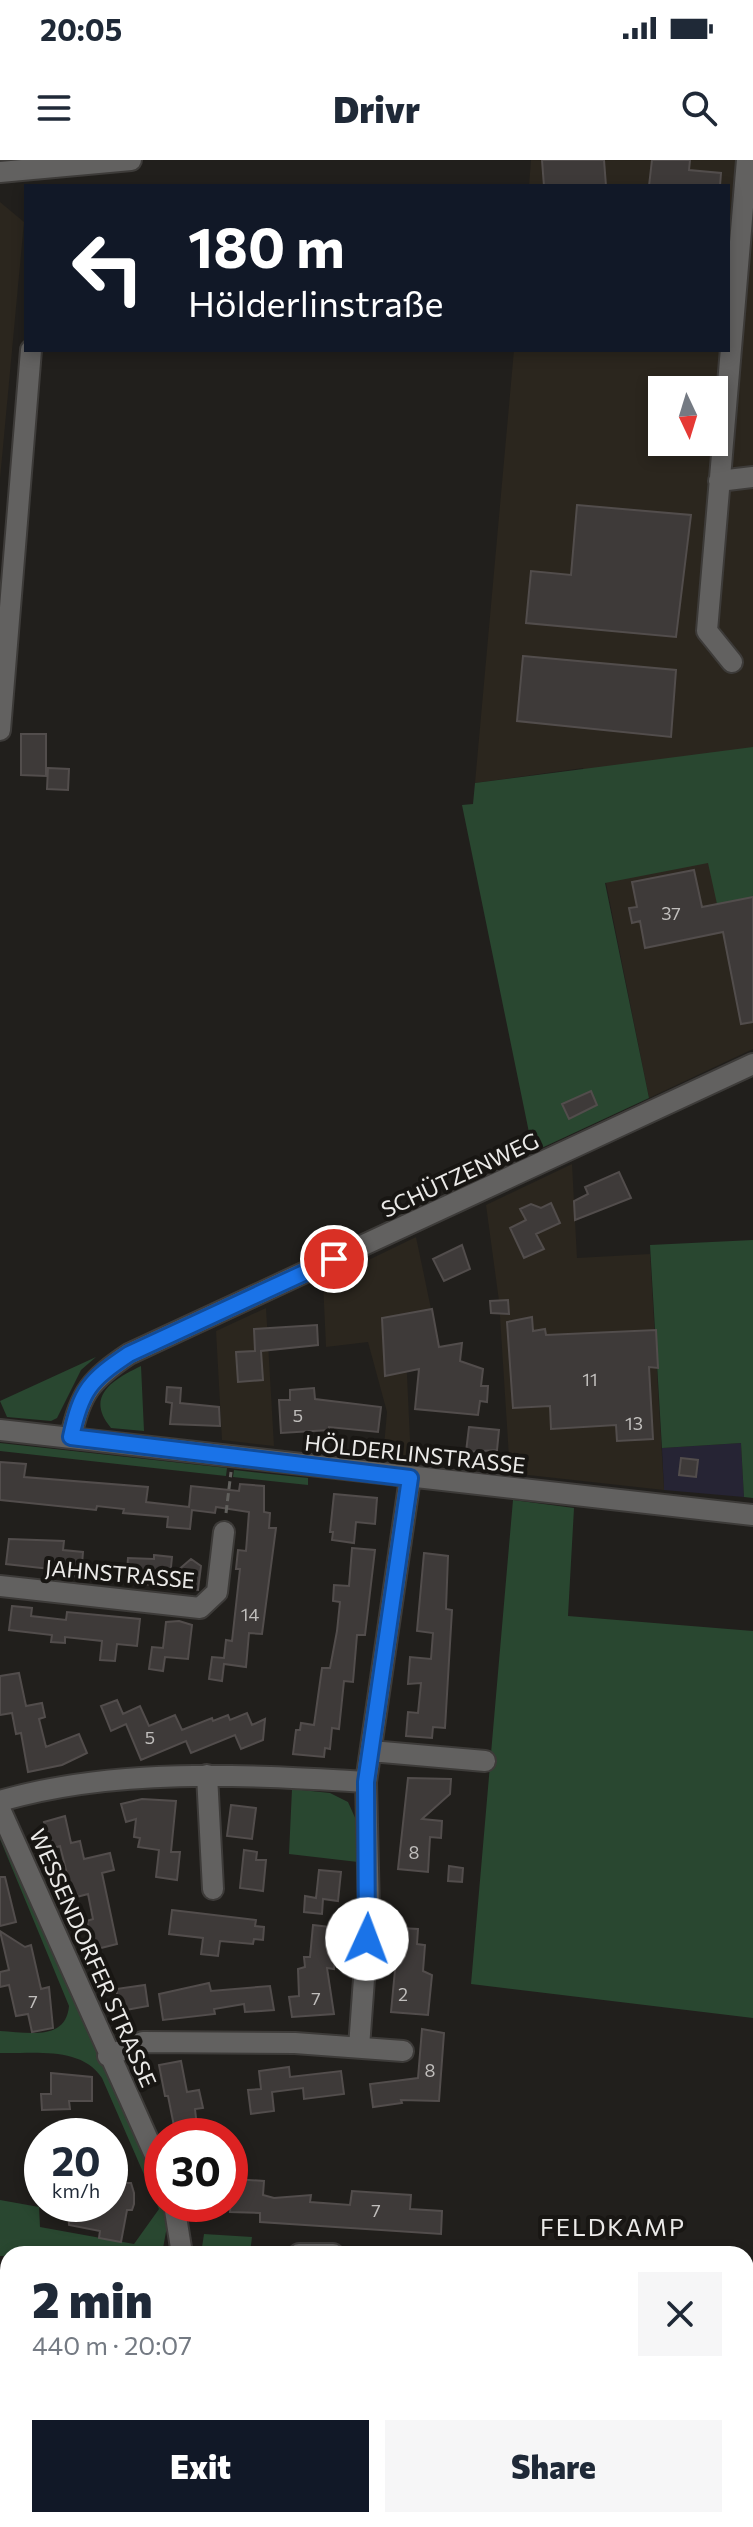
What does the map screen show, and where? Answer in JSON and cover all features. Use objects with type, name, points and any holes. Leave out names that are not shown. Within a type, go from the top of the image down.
[{"type":"street","points":[[0,172],[131,160]]},
{"type":"street","points":[[732,662],[707,631],[747,160]]},
{"type":"street","points":[[0,730],[8,516],[31,352]]},
{"type":"street","points":[[719,481],[753,477]]},
{"type":"street","name":"SCHÜTZENWEG","points":[[71,1437],[78,1403],[100,1374],[129,1354],[753,1064]]},
{"type":"street","points":[[0,1430],[71,1437]]},
{"type":"street","name":"HÖLDERLINSTRASSE","points":[[71,1437],[233,1458],[753,1515]]},
{"type":"street","points":[[359,2047],[369,1911],[366,1782],[410,1478]]},
{"type":"street","name":"JAHNSTRASSE","points":[[0,1586],[200,1608],[217,1592],[224,1532]]},
{"type":"street","points":[[371,1751],[485,1761]]},
{"type":"street","points":[[0,1801],[47,1788],[207,1775],[366,1782]]},
{"type":"street","points":[[207,1775],[213,1889]]},
{"type":"street","name":"WESSENDORFER STRASSE","points":[[0,1809],[144,2133]]},
{"type":"street","points":[[108,2056],[143,2042],[359,2047],[403,2051]]},
{"type":"street","points":[[177,2222],[181,2246]]},
{"type":"path","points":[[224,1532],[233,1458]]},
{"type":"shaded area","points":[[531,160],[753,160],[753,1049],[649,1098],[583,768],[475,783],[514,352],[730,352],[730,184],[529,184]]},
{"type":"shaded area","points":[[0,202],[24,222],[0,479]]},
{"type":"shaded area","points":[[572,1164],[577,1258],[650,1254],[664,1490],[510,1473],[499,1301],[486,1205]]},
{"type":"shaded area","points":[[416,1237],[439,1347],[406,1354],[411,1461],[383,1458],[387,1412],[368,1342],[326,1347],[323,1282]]},
{"type":"shaded area","points":[[266,1308],[274,1446],[222,1440],[216,1331]]},
{"type":"shaded area","points":[[741,1443],[744,1497],[664,1490],[662,1448]]},
{"type":"green space","points":[[753,747],[753,897],[717,904],[708,863],[605,883],[649,1098],[533,1152],[462,805],[473,804],[475,783]]},
{"type":"green space","points":[[753,1240],[753,1498],[744,1497],[741,1443],[662,1448],[650,1245]]},
{"type":"green space","points":[[96,1357],[81,1370],[57,1418],[51,1421],[7,1417],[0,1401]]},
{"type":"green space","points":[[141,1366],[144,1431],[111,1428],[100,1407],[102,1398],[113,1383]]},
{"type":"green space","points":[[0,1443],[227,1468],[226,1476],[0,1451]]},
{"type":"green space","points":[[234,1470],[308,1478],[308,1485],[233,1477]]},
{"type":"green space","points":[[513,1500],[574,1508],[568,1616],[753,1631],[753,2018],[471,1984]]},
{"type":"green space","points":[[292,1789],[330,1793],[348,1802],[357,1822],[358,1862],[289,1854]]},
{"type":"green space","points":[[0,1821],[144,2149],[144,2175],[128,2138],[128,2118],[119,2118],[102,2078],[93,2068],[69,2056],[0,2053],[0,2031],[32,2033],[53,2030],[66,2017],[69,2006],[0,1839]]},
{"type":"green space","points":[[0,2200],[24,2204],[24,2222],[40,2222],[40,2227],[134,2244],[150,2222],[168,2222],[163,2246],[0,2246]]},
{"type":"green space","points":[[204,2234],[252,2237],[251,2246],[202,2246]]},
{"type":"building","points":[[542,160],[604,160],[606,184],[544,184]]},
{"type":"building","points":[[652,160],[690,160],[689,170],[721,173],[720,184],[649,184]]},
{"type":"building","points":[[577,505],[691,515],[676,637],[526,623],[531,571],[571,575]]},
{"type":"building","points":[[523,656],[676,670],[671,737],[517,721]]},
{"type":"building","points":[[21,734],[46,734],[46,776],[21,775]]},
{"type":"building","points":[[48,768],[69,769],[68,790],[47,789]]},
{"type":"building","points":[[694,870],[702,907],[753,897],[753,1022],[741,1024],[723,932],[645,948],[640,921],[632,923],[629,908],[637,907],[632,882]]},
{"type":"building","points":[[591,1091],[597,1105],[569,1119],[562,1104]]},
{"type":"building","points":[[619,1172],[631,1198],[575,1220],[574,1201],[588,1194],[585,1187]]},
{"type":"building","points":[[551,1203],[560,1223],[536,1234],[544,1249],[524,1258],[510,1228],[526,1220],[520,1209],[531,1204],[541,1208]]},
{"type":"building","points":[[462,1245],[470,1269],[444,1281],[433,1259]]},
{"type":"building","points":[[508,1300],[509,1314],[491,1313],[490,1301]]},
{"type":"building","points":[[432,1309],[439,1347],[462,1343],[460,1361],[483,1369],[481,1386],[488,1386],[487,1402],[480,1401],[478,1415],[415,1409],[419,1369],[385,1376],[382,1318]]},
{"type":"building","points":[[532,1317],[533,1331],[545,1329],[546,1335],[656,1330],[658,1368],[649,1367],[653,1439],[617,1441],[616,1425],[551,1429],[550,1406],[513,1408],[507,1322]]},
{"type":"building","points":[[317,1325],[318,1345],[261,1351],[263,1380],[238,1382],[236,1352],[255,1351],[254,1329]]},
{"type":"building","points":[[167,1387],[181,1388],[180,1403],[219,1407],[220,1426],[170,1424],[172,1403],[166,1402]]},
{"type":"building","points":[[314,1388],[315,1399],[381,1407],[378,1432],[329,1427],[329,1430],[281,1433],[279,1400],[290,1400],[290,1390]]},
{"type":"building","points":[[469,1427],[499,1430],[497,1450],[466,1452]]},
{"type":"building","points":[[681,1458],[698,1460],[696,1477],[679,1475]]},
{"type":"building","points":[[0,1462],[26,1464],[24,1477],[148,1487],[146,1502],[189,1507],[191,1486],[239,1491],[240,1484],[264,1486],[264,1512],[270,1513],[269,1528],[276,1528],[262,1634],[249,1633],[246,1667],[224,1664],[222,1681],[209,1679],[212,1657],[224,1658],[226,1640],[232,1641],[240,1569],[236,1569],[238,1550],[246,1551],[249,1512],[216,1507],[215,1513],[192,1510],[190,1529],[167,1527],[168,1517],[123,1513],[124,1509],[97,1506],[96,1510],[0,1500]]},
{"type":"building","points":[[334,1494],[377,1498],[375,1524],[356,1522],[354,1543],[332,1540]]},
{"type":"building","points":[[9,1539],[64,1541],[63,1550],[83,1552],[81,1577],[59,1575],[60,1570],[6,1564]]},
{"type":"building","points":[[352,1548],[375,1550],[365,1635],[357,1635],[353,1682],[344,1681],[339,1729],[332,1728],[330,1749],[325,1748],[324,1757],[293,1754],[296,1730],[300,1730],[301,1723],[314,1725],[322,1668],[330,1668],[337,1631],[340,1602],[333,1601],[334,1585],[349,1586]]},
{"type":"building","points":[[424,1553],[448,1556],[446,1609],[452,1610],[445,1728],[433,1727],[432,1738],[406,1736],[408,1712],[418,1713],[421,1683],[408,1684],[410,1657],[431,1659],[433,1633],[417,1631]]},
{"type":"building","points":[[154,1555],[172,1557],[170,1577],[191,1559],[201,1566],[198,1590],[126,1582],[128,1558],[154,1559]]},
{"type":"building","points":[[12,1606],[32,1608],[31,1616],[66,1620],[67,1612],[140,1619],[137,1646],[117,1644],[115,1661],[100,1660],[102,1641],[65,1637],[65,1643],[51,1642],[52,1635],[9,1630]]},
{"type":"building","points":[[179,1621],[192,1625],[188,1659],[165,1657],[163,1671],[149,1669],[152,1647],[163,1648],[166,1622]]},
{"type":"building","points":[[19,1673],[26,1706],[42,1703],[45,1717],[39,1719],[46,1747],[79,1734],[87,1753],[62,1765],[28,1772],[21,1733],[16,1734],[12,1713],[0,1715],[0,1676]]},
{"type":"building","points":[[117,1700],[123,1714],[140,1706],[149,1726],[175,1715],[182,1730],[212,1718],[213,1721],[228,1715],[230,1720],[247,1713],[252,1725],[265,1719],[263,1740],[241,1749],[235,1735],[191,1753],[186,1741],[141,1760],[126,1724],[111,1731],[101,1706]]},
{"type":"building","points":[[408,1778],[451,1779],[450,1794],[422,1819],[442,1821],[441,1838],[430,1837],[428,1872],[398,1869]]},
{"type":"building","points":[[142,1799],[176,1801],[171,1852],[180,1852],[177,1880],[156,1877],[159,1850],[138,1847],[140,1838],[134,1837],[136,1819],[126,1822],[121,1804]]},
{"type":"building","points":[[231,1805],[256,1808],[252,1839],[227,1836]]},
{"type":"building","points":[[65,1816],[71,1843],[80,1841],[84,1859],[110,1853],[114,1870],[102,1873],[117,1944],[93,1950],[87,1921],[93,1919],[88,1894],[73,1898],[60,1846],[50,1849],[44,1822]]},
{"type":"building","points":[[244,1850],[257,1852],[256,1860],[266,1860],[263,1891],[240,1888]]},
{"type":"building","points":[[449,1866],[463,1868],[462,1882],[448,1881]]},
{"type":"building","points":[[319,1870],[341,1872],[338,1901],[323,1899],[322,1914],[304,1912],[305,1896],[316,1898]]},
{"type":"building","points":[[0,1877],[5,1877],[16,1922],[0,1926]]},
{"type":"building","points":[[172,1910],[256,1920],[255,1926],[264,1927],[263,1940],[254,1939],[253,1944],[220,1941],[218,1956],[201,1954],[203,1938],[169,1934]]},
{"type":"building","points":[[313,1925],[338,1928],[334,1969],[327,1968],[334,2014],[292,2017],[289,1997],[299,1996],[298,1969],[305,1967],[304,1957],[310,1957]]},
{"type":"building","points":[[399,1928],[418,1929],[417,1944],[425,1945],[423,1971],[432,1975],[428,2015],[391,2012],[395,1970],[387,1969],[390,1942],[397,1943]]},
{"type":"building","points":[[0,1931],[25,1947],[31,1945],[41,1989],[49,1987],[53,2028],[32,2032],[28,2014],[16,2016],[9,1985],[0,1987],[0,1972],[9,1970]]},
{"type":"building","points":[[209,1983],[211,1991],[270,1986],[274,2010],[245,2012],[244,2004],[214,2009],[215,2014],[163,2020],[159,1994]]},
{"type":"building","points":[[145,1985],[148,2006],[120,2011],[116,1989]]},
{"type":"building","points":[[422,2029],[444,2033],[439,2101],[401,2100],[402,2103],[373,2107],[370,2084],[418,2078]]},
{"type":"building","points":[[181,2061],[187,2092],[199,2090],[203,2108],[195,2109],[196,2118],[172,2118],[159,2065]]},
{"type":"building","points":[[289,2067],[290,2077],[341,2071],[344,2094],[304,2099],[303,2088],[272,2092],[274,2111],[251,2114],[248,2090],[261,2089],[259,2071]]},
{"type":"building","points":[[51,2073],[92,2077],[92,2101],[69,2101],[70,2109],[42,2110],[41,2094],[51,2094]]},
{"type":"building","points":[[248,2180],[264,2181],[263,2195],[274,2198],[311,2195],[310,2202],[350,2205],[352,2191],[411,2195],[410,2209],[442,2211],[441,2234],[260,2222],[260,2213],[248,2213]]},
{"type":"building","points":[[128,2183],[131,2183],[134,2193],[132,2210],[128,2210]]},
{"type":"building","points":[[69,2222],[125,2222],[121,2242],[99,2238],[100,2231],[69,2225]]},
{"type":"district","name":"FELDKAMP","points":[[613,2228]]},
{"type":"route","points":[[334,1259],[129,1354],[100,1374],[78,1403],[71,1437],[410,1478],[366,1782],[367,1939]]}]
